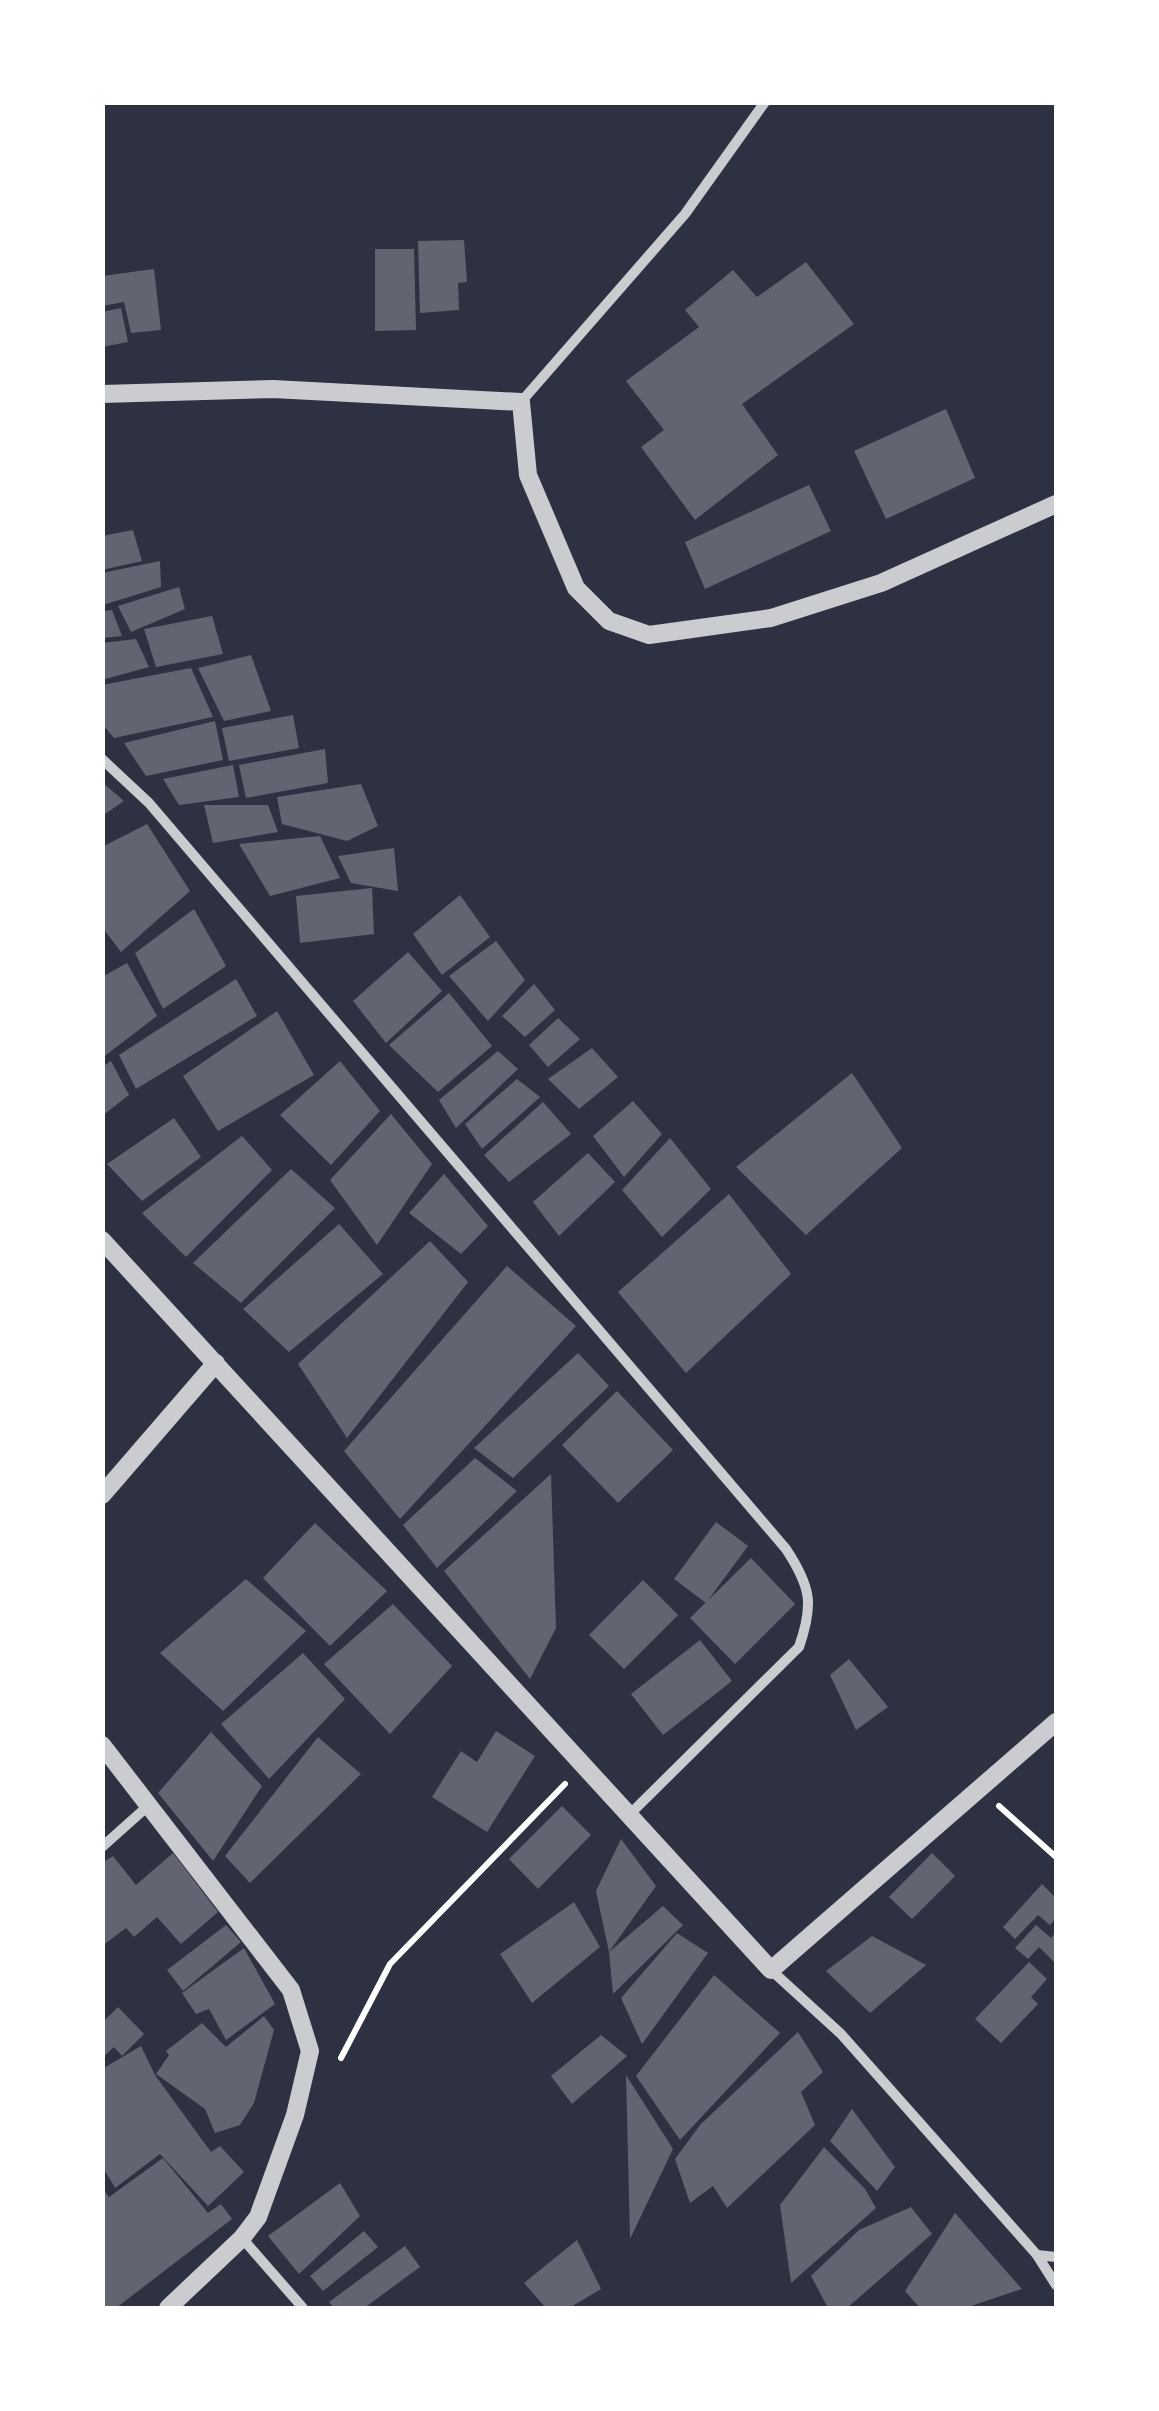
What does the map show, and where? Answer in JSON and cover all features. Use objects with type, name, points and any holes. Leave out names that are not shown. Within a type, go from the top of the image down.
[{"type":"street","points":[[764,102],[685,214],[521,402],[528,475],[576,588],[609,621],[649,635],[754,621],[881,583],[1056,504]]},
{"type":"street","points":[[102,394],[273,389],[521,402]]},
{"type":"street","points":[[102,759],[162,818],[786,1549],[806,1579],[810,1616],[799,1648],[629,1815]]},
{"type":"street","points":[[102,1240],[771,1970],[841,2034],[1037,2255],[1056,2285]]},
{"type":"street","points":[[102,1494],[216,1363]]},
{"type":"street","points":[[771,1970],[1056,1722]]},
{"type":"street","points":[[102,1745],[291,1990],[310,2051],[294,2114],[258,2216],[242,2238],[168,2308]]},
{"type":"street","points":[[102,1847],[149,1806]]},
{"type":"street","points":[[242,2238],[304,2308]]},
{"type":"street","points":[[1037,2255],[1056,2256]]},
{"type":"path","points":[[334,2076],[390,1964],[584,1765]]},
{"type":"path","points":[[980,1789],[1056,1856]]},
{"type":"building","points":[[464,240],[467,282],[458,283],[459,310],[420,313],[418,241]]},
{"type":"building","points":[[375,249],[414,249],[416,330],[375,331]]},
{"type":"building","points":[[806,262],[854,324],[742,404],[778,455],[695,520],[641,447],[664,430],[626,381],[699,327],[685,310],[733,270],[757,297]]},
{"type":"building","points":[[154,269],[161,330],[131,333],[124,302],[102,306],[102,276]]},
{"type":"building","points":[[121,308],[128,342],[102,347],[102,312]]},
{"type":"building","points":[[946,409],[975,478],[886,519],[854,451]]},
{"type":"building","points":[[809,485],[831,531],[705,589],[685,542]]},
{"type":"building","points":[[133,530],[142,561],[102,570],[102,536]]},
{"type":"building","points":[[160,561],[161,587],[103,605],[102,573]]},
{"type":"building","points":[[179,587],[185,609],[131,632],[118,606]]},
{"type":"building","points":[[112,610],[122,636],[102,638],[102,611]]},
{"type":"building","points":[[212,616],[223,654],[156,667],[144,629]]},
{"type":"building","points":[[136,639],[149,667],[102,680],[102,643]]},
{"type":"building","points":[[251,655],[271,711],[224,721],[198,668]]},
{"type":"building","points":[[191,668],[213,717],[114,738],[102,724],[102,685]]},
{"type":"building","points":[[293,715],[299,748],[229,761],[222,728]]},
{"type":"building","points":[[215,721],[223,760],[146,776],[124,743]]},
{"type":"building","points":[[325,749],[328,783],[246,798],[239,765]]},
{"type":"building","points":[[233,765],[239,797],[179,805],[163,779]]},
{"type":"building","points":[[102,782],[124,801],[102,816]]},
{"type":"building","points":[[361,784],[378,826],[347,841],[282,824],[277,797]]},
{"type":"building","points":[[204,805],[268,805],[278,832],[213,843]]},
{"type":"building","points":[[147,824],[190,891],[121,952],[102,927],[102,847]]},
{"type":"building","points":[[320,836],[340,878],[270,896],[239,844]]},
{"type":"building","points":[[394,848],[398,891],[351,883],[338,856]]},
{"type":"building","points":[[372,888],[374,934],[300,943],[296,896]]},
{"type":"building","points":[[460,895],[490,937],[442,975],[413,934]]},
{"type":"building","points":[[194,909],[226,966],[163,1009],[135,953]]},
{"type":"building","points":[[496,941],[525,980],[488,1021],[449,976]]},
{"type":"building","points":[[408,952],[442,991],[386,1043],[353,1001]]},
{"type":"building","points":[[127,963],[157,1016],[102,1058],[102,977]]},
{"type":"building","points":[[236,979],[257,1016],[136,1089],[119,1055]]},
{"type":"building","points":[[534,984],[555,1010],[525,1037],[502,1016]]},
{"type":"building","points":[[449,993],[492,1046],[438,1092],[389,1045]]},
{"type":"building","points":[[277,1011],[314,1075],[218,1131],[183,1076]]},
{"type":"building","points":[[558,1018],[580,1039],[548,1067],[529,1045]]},
{"type":"building","points":[[592,1048],[618,1077],[579,1109],[548,1079]]},
{"type":"building","points":[[498,1051],[518,1069],[456,1128],[439,1100]]},
{"type":"building","points":[[111,1061],[129,1095],[102,1116],[102,1067]]},
{"type":"building","points":[[340,1061],[380,1111],[331,1165],[280,1115]]},
{"type":"building","points":[[852,1073],[902,1148],[806,1235],[736,1167]]},
{"type":"building","points":[[517,1079],[540,1097],[482,1149],[465,1124]]},
{"type":"building","points":[[633,1101],[662,1134],[624,1177],[593,1136]]},
{"type":"building","points":[[543,1102],[571,1134],[509,1182],[484,1155]]},
{"type":"building","points":[[391,1114],[432,1164],[377,1245],[330,1180]]},
{"type":"building","points":[[174,1118],[201,1157],[142,1201],[107,1164]]},
{"type":"building","points":[[242,1136],[272,1170],[186,1257],[142,1213]]},
{"type":"building","points":[[670,1138],[711,1189],[662,1237],[622,1190]]},
{"type":"building","points":[[588,1153],[615,1182],[559,1236],[533,1202]]},
{"type":"building","points":[[291,1169],[335,1208],[241,1303],[193,1263]]},
{"type":"building","points":[[444,1174],[488,1226],[461,1254],[409,1213]]},
{"type":"building","points":[[729,1194],[791,1274],[686,1373],[618,1292]]},
{"type":"building","points":[[339,1224],[383,1274],[289,1352],[243,1309]]},
{"type":"building","points":[[430,1241],[468,1282],[347,1438],[298,1364]]},
{"type":"building","points":[[507,1266],[576,1326],[400,1519],[344,1451]]},
{"type":"building","points":[[578,1353],[609,1386],[513,1478],[474,1448]]},
{"type":"building","points":[[617,1391],[673,1450],[618,1503],[562,1445]]},
{"type":"building","points":[[475,1458],[517,1491],[437,1568],[403,1525]]},
{"type":"building","points":[[551,1474],[556,1628],[530,1679],[444,1571]]},
{"type":"building","points":[[716,1522],[748,1546],[706,1603],[674,1579]]},
{"type":"building","points":[[315,1523],[387,1591],[330,1646],[263,1578]]},
{"type":"building","points":[[751,1558],[795,1604],[735,1664],[690,1618]]},
{"type":"building","points":[[246,1579],[306,1631],[223,1711],[160,1653]]},
{"type":"building","points":[[643,1580],[678,1615],[624,1669],[589,1635]]},
{"type":"building","points":[[393,1604],[452,1666],[390,1734],[324,1664]]},
{"type":"building","points":[[700,1640],[732,1681],[663,1735],[631,1694]]},
{"type":"building","points":[[303,1653],[345,1699],[269,1779],[221,1724]]},
{"type":"building","points":[[849,1659],[888,1707],[856,1730],[830,1675]]},
{"type":"building","points":[[496,1731],[535,1756],[487,1832],[432,1797],[461,1751],[477,1762]]},
{"type":"building","points":[[211,1732],[262,1786],[213,1861],[158,1793]]},
{"type":"building","points":[[318,1737],[361,1774],[250,1883],[225,1856]]},
{"type":"building","points":[[562,1806],[591,1835],[538,1889],[509,1859]]},
{"type":"building","points":[[621,1839],[656,1886],[609,1952],[596,1891]]},
{"type":"building","points":[[173,1853],[218,1912],[181,1944],[157,1917],[134,1937],[126,1928],[102,1946],[102,1863],[113,1856],[136,1885]]},
{"type":"building","points":[[932,1853],[955,1876],[912,1919],[889,1897]]},
{"type":"building","points":[[1042,1884],[1056,1898],[1056,1918],[1050,1925],[1038,1915],[1015,1939],[1003,1927]]},
{"type":"building","points":[[574,1902],[600,1947],[532,2003],[500,1954]]},
{"type":"building","points":[[663,1906],[683,1925],[613,1994],[609,1952]]},
{"type":"building","points":[[226,1925],[241,1942],[183,1991],[167,1970]]},
{"type":"building","points":[[1036,1925],[1051,1938],[1056,1932],[1056,1964],[1039,1947],[1028,1959],[1015,1948]]},
{"type":"building","points":[[677,1933],[708,1953],[642,2044],[621,1998]]},
{"type":"building","points":[[872,1936],[926,1965],[870,2013],[826,1971]]},
{"type":"building","points":[[244,1948],[275,2004],[226,2040],[209,2009],[196,2014],[182,1993]]},
{"type":"building","points":[[1029,1962],[1047,1979],[1031,1997],[1038,2004],[1001,2043],[975,2019]]},
{"type":"building","points":[[714,1975],[780,2033],[680,2140],[636,2076]]},
{"type":"building","points":[[118,2007],[144,2034],[122,2056],[114,2047],[102,2058],[102,2023]]},
{"type":"building","points":[[264,2016],[274,2030],[254,2103],[240,2125],[215,2133],[205,2109],[156,2074],[169,2055],[166,2051],[202,2023],[226,2047]]},
{"type":"building","points":[[798,2032],[823,2072],[801,2092],[815,2125],[727,2208],[713,2186],[690,2203],[675,2159],[700,2125]]},
{"type":"building","points":[[601,2035],[627,2056],[572,2104],[551,2076]]},
{"type":"building","points":[[141,2046],[155,2075],[211,2152],[220,2146],[244,2172],[208,2206],[160,2154],[115,2188],[102,2166],[102,2069]]},
{"type":"building","points":[[626,2075],[673,2149],[630,2239]]},
{"type":"building","points":[[852,2109],[895,2167],[877,2191],[830,2141]]},
{"type":"building","points":[[824,2147],[865,2189],[876,2208],[791,2283],[780,2205]]},
{"type":"building","points":[[163,2158],[208,2213],[221,2204],[232,2219],[116,2308],[102,2308],[102,2188],[109,2197]]},
{"type":"building","points":[[340,2183],[360,2216],[299,2274],[268,2236]]},
{"type":"building","points":[[911,2207],[932,2234],[847,2308],[828,2308],[811,2276],[859,2230]]},
{"type":"building","points":[[955,2213],[1022,2289],[965,2308],[920,2308],[905,2291]]},
{"type":"building","points":[[364,2231],[378,2247],[323,2291],[310,2276]]},
{"type":"building","points":[[577,2240],[601,2289],[569,2308],[546,2308],[524,2283]]},
{"type":"building","points":[[405,2246],[420,2267],[364,2308],[334,2308],[329,2302]]}]
